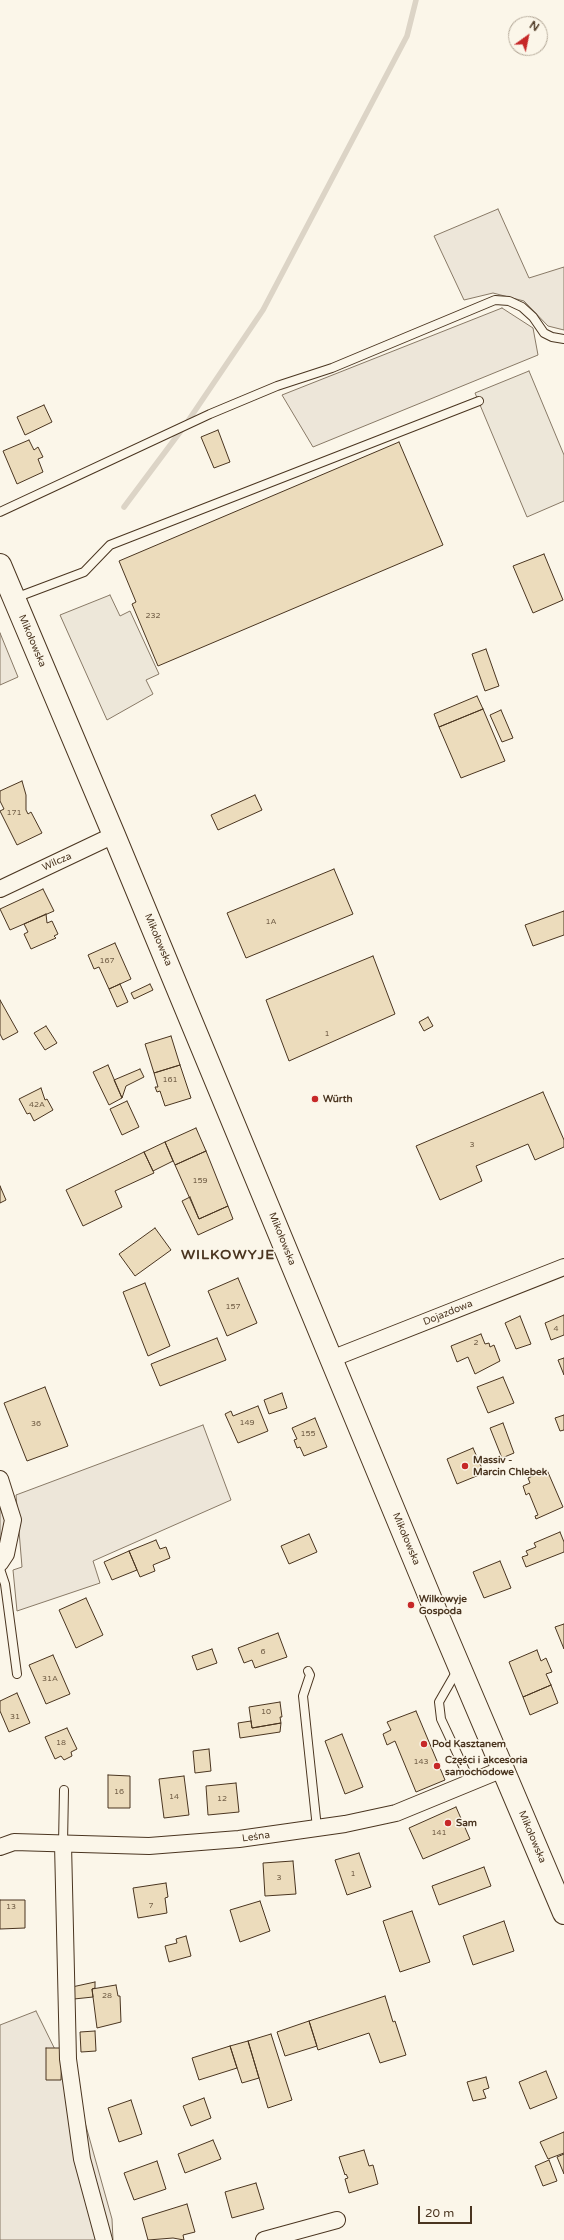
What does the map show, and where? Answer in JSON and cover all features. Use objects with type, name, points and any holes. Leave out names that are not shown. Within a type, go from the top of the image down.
[{"type":"main road","name":"Mikołowska","points":[[0,565],[114,835],[459,1667],[564,1913]]},
{"type":"street","name":"Wilcza","points":[[0,889],[114,835]]},
{"type":"street","name":"Dojazdowa","points":[[331,1359],[564,1267]]},
{"type":"street","points":[[0,1479],[13,1520],[6,1554],[0,1563]]},
{"type":"street","name":"Leśna","points":[[0,1847],[14,1842],[149,1846],[239,1839],[317,1828],[396,1813],[470,1781],[503,1769]]},
{"type":"street","points":[[63,1844],[68,2059],[82,2160],[104,2240]]},
{"type":"street","points":[[264,2240],[336,2220]]},
{"type":"lane","points":[[0,512],[192,422],[277,386],[332,368],[495,300],[509,301],[522,307],[533,317],[544,333],[552,337],[564,339]]},
{"type":"lane","points":[[14,599],[84,572],[110,545],[479,401]]},
{"type":"lane","points":[[0,1569],[6,1584],[17,1674]]},
{"type":"lane","points":[[459,1667],[439,1702],[442,1719],[470,1781]]},
{"type":"lane","points":[[308,1671],[310,1675],[303,1696],[317,1828]]},
{"type":"lane","points":[[63,1844],[64,1790]]},
{"type":"shaded area","points":[[498,209],[529,278],[564,267],[564,330],[548,326],[524,301],[493,293],[464,300],[434,236]]},
{"type":"shaded area","points":[[502,308],[533,328],[538,355],[313,447],[282,395]]},
{"type":"shaded area","points":[[529,371],[564,455],[564,501],[527,517],[475,393]]},
{"type":"shaded area","points":[[110,595],[120,616],[130,611],[159,674],[146,680],[153,694],[107,720],[60,615]]},
{"type":"shaded area","points":[[0,633],[18,677],[0,685]]},
{"type":"shaded area","points":[[203,1425],[231,1500],[93,1561],[100,1583],[17,1611],[13,1570],[22,1567],[16,1495]]},
{"type":"shaded area","points":[[0,1508],[6,1523],[0,1547]]},
{"type":"shaded area","points":[[36,2011],[77,2094],[112,2219],[113,2240],[0,2240],[0,2025]]},
{"type":"building","points":[[44,405],[52,422],[25,435],[17,417]]},
{"type":"building","points":[[218,430],[230,462],[214,468],[201,437]]},
{"type":"building","points":[[29,440],[34,450],[38,447],[43,457],[38,459],[43,472],[17,484],[3,451]]},
{"type":"building","points":[[399,442],[443,545],[158,666],[132,604],[136,602],[119,561]]},
{"type":"building","points":[[544,554],[563,600],[533,613],[513,566]]},
{"type":"building","points":[[486,649],[499,686],[485,691],[472,654]]},
{"type":"building","points":[[477,696],[483,709],[439,727],[434,714]]},
{"type":"building","points":[[483,709],[505,761],[461,778],[439,727]]},
{"type":"building","points":[[501,710],[513,738],[502,742],[490,715]]},
{"type":"building","points":[[22,781],[26,795],[26,810],[28,814],[31,812],[42,833],[17,845],[0,811],[4,809],[0,801],[0,791]]},
{"type":"building","points":[[255,795],[262,810],[218,830],[211,815]]},
{"type":"building","points":[[334,869],[353,914],[246,958],[227,913]]},
{"type":"building","points":[[43,889],[54,911],[10,930],[0,909]]},
{"type":"building","points":[[564,911],[564,935],[533,946],[525,925]]},
{"type":"building","points":[[46,914],[47,923],[52,921],[58,934],[54,936],[56,938],[31,949],[24,934],[28,932],[24,924]]},
{"type":"building","points":[[115,943],[131,979],[109,989],[99,967],[94,969],[88,955]]},
{"type":"building","points":[[373,956],[395,1014],[289,1061],[266,1000]]},
{"type":"building","points":[[120,984],[128,1002],[117,1007],[109,989]]},
{"type":"building","points":[[150,984],[153,990],[134,999],[131,993]]},
{"type":"building","points":[[0,1000],[18,1032],[3,1040],[0,1034]]},
{"type":"building","points":[[428,1017],[433,1026],[424,1031],[419,1022]]},
{"type":"building","points":[[46,1026],[57,1043],[45,1050],[34,1033]]},
{"type":"building","points":[[171,1036],[180,1065],[154,1073],[145,1044]]},
{"type":"building","points":[[108,1065],[122,1098],[109,1105],[93,1072]]},
{"type":"building","points":[[180,1065],[191,1098],[165,1106],[160,1091],[157,1092],[155,1087],[158,1087],[154,1073]]},
{"type":"building","points":[[140,1069],[144,1077],[126,1086],[122,1098],[114,1080]]},
{"type":"building","points":[[41,1088],[45,1100],[47,1099],[53,1110],[34,1121],[30,1113],[27,1114],[19,1099]]},
{"type":"building","points":[[543,1092],[564,1140],[564,1147],[535,1160],[528,1144],[476,1166],[482,1181],[440,1200],[416,1146]]},
{"type":"building","points":[[127,1101],[139,1127],[122,1135],[110,1109]]},
{"type":"building","points":[[196,1128],[206,1151],[175,1165],[165,1142]]},
{"type":"building","points":[[165,1142],[173,1161],[153,1171],[144,1152]]},
{"type":"building","points":[[206,1151],[228,1206],[199,1219],[175,1165]]},
{"type":"building","points":[[144,1152],[154,1173],[115,1191],[122,1207],[83,1226],[66,1190]]},
{"type":"building","points":[[0,1186],[6,1200],[0,1203]]},
{"type":"building","points":[[190,1197],[199,1219],[228,1206],[233,1219],[198,1235],[182,1201]]},
{"type":"building","points":[[155,1228],[171,1250],[135,1276],[119,1254]]},
{"type":"building","points":[[238,1278],[257,1323],[227,1336],[208,1291]]},
{"type":"building","points":[[145,1283],[170,1346],[148,1356],[123,1292]]},
{"type":"building","points":[[564,1315],[564,1335],[551,1340],[545,1323]]},
{"type":"building","points":[[520,1316],[531,1344],[516,1349],[505,1323]]},
{"type":"building","points":[[481,1334],[485,1344],[489,1343],[490,1347],[494,1345],[500,1361],[475,1374],[468,1357],[457,1362],[451,1346]]},
{"type":"building","points":[[217,1338],[226,1360],[160,1386],[151,1364]]},
{"type":"building","points":[[564,1358],[564,1375],[558,1360]]},
{"type":"building","points":[[503,1377],[514,1403],[488,1413],[477,1387]]},
{"type":"building","points":[[45,1387],[68,1446],[27,1461],[4,1403]]},
{"type":"building","points":[[282,1393],[287,1408],[269,1414],[264,1400]]},
{"type":"building","points":[[258,1406],[268,1431],[238,1443],[225,1414],[231,1411],[233,1416]]},
{"type":"building","points":[[564,1415],[564,1430],[560,1431],[555,1418]]},
{"type":"building","points":[[315,1418],[327,1447],[304,1456],[300,1447],[297,1448],[294,1440],[297,1439],[292,1428]]},
{"type":"building","points":[[503,1423],[514,1453],[502,1458],[490,1428]]},
{"type":"building","name":"Massiv - Marcin Chlebek","points":[[473,1448],[484,1473],[457,1484],[447,1459]]},
{"type":"building","points":[[547,1470],[563,1507],[536,1519],[535,1516],[538,1515],[529,1493],[526,1495],[523,1486],[530,1483],[528,1478]]},
{"type":"building","points":[[560,1532],[564,1542],[564,1552],[526,1567],[522,1557],[528,1555],[526,1551],[536,1547],[534,1543]]},
{"type":"building","points":[[309,1534],[317,1552],[289,1564],[281,1546]]},
{"type":"building","points":[[156,1540],[160,1549],[166,1547],[170,1558],[153,1565],[155,1571],[140,1577],[129,1551]]},
{"type":"building","points":[[129,1551],[137,1570],[112,1580],[104,1562]]},
{"type":"building","points":[[500,1561],[511,1588],[484,1598],[473,1572]]},
{"type":"building","points":[[86,1598],[103,1635],[76,1648],[59,1610]]},
{"type":"building","points":[[564,1624],[564,1649],[555,1627]]},
{"type":"building","points":[[278,1633],[287,1657],[255,1668],[252,1660],[244,1663],[238,1648]]},
{"type":"building","points":[[212,1649],[217,1663],[197,1670],[192,1656]]},
{"type":"building","points":[[537,1650],[541,1661],[546,1658],[552,1672],[546,1674],[551,1685],[523,1697],[509,1662]]},
{"type":"building","points":[[53,1655],[70,1694],[46,1704],[29,1665]]},
{"type":"building","points":[[551,1685],[558,1703],[530,1715],[523,1697]]},
{"type":"building","points":[[17,1693],[30,1723],[9,1732],[0,1711],[0,1701]]},
{"type":"building","points":[[280,1702],[282,1717],[280,1717],[281,1723],[252,1728],[249,1707]]},
{"type":"building","points":[[416,1711],[445,1780],[416,1792],[395,1741],[387,1745],[383,1734],[391,1730],[387,1722]]},
{"type":"building","points":[[251,1721],[252,1728],[281,1723],[280,1732],[240,1738],[238,1723]]},
{"type":"building","points":[[67,1728],[77,1749],[71,1752],[72,1756],[64,1760],[61,1756],[55,1759],[45,1737]]},
{"type":"building","points":[[342,1734],[363,1787],[345,1794],[325,1741]]},
{"type":"building","points":[[209,1749],[211,1771],[195,1773],[193,1751]]},
{"type":"building","points":[[108,1775],[130,1776],[130,1808],[108,1808]]},
{"type":"building","points":[[184,1776],[189,1815],[164,1818],[159,1779]]},
{"type":"building","points":[[236,1783],[239,1812],[208,1815],[206,1786]]},
{"type":"building","points":[[456,1807],[470,1839],[423,1859],[409,1828]]},
{"type":"building","points":[[359,1853],[371,1887],[347,1895],[335,1860]]},
{"type":"building","points":[[293,1861],[296,1894],[265,1896],[263,1863]]},
{"type":"building","points":[[484,1867],[491,1886],[439,1905],[432,1886]]},
{"type":"building","points":[[166,1883],[168,1897],[165,1898],[167,1913],[138,1918],[133,1888]]},
{"type":"building","points":[[0,1900],[25,1900],[25,1928],[0,1929]]},
{"type":"building","points":[[260,1901],[270,1931],[240,1942],[230,1910]]},
{"type":"building","points":[[412,1911],[430,1962],[400,1972],[383,1921]]},
{"type":"building","points":[[504,1921],[514,1951],[473,1965],[463,1936]]},
{"type":"building","points":[[186,1936],[191,1956],[169,1962],[165,1946],[177,1943],[176,1939]]},
{"type":"building","points":[[95,1982],[95,1988],[92,1989],[93,1997],[74,1999],[72,1987]]},
{"type":"building","points":[[116,1985],[118,1996],[120,1996],[121,2022],[97,2028],[92,1989]]},
{"type":"building","points":[[385,1996],[406,2055],[380,2063],[369,2033],[318,2050],[309,2021]]},
{"type":"building","points":[[309,2021],[317,2046],[285,2056],[277,2032]]},
{"type":"building","points":[[95,2031],[96,2051],[81,2052],[80,2032]]},
{"type":"building","points":[[271,2034],[292,2100],[268,2108],[248,2041]]},
{"type":"building","points":[[248,2041],[259,2078],[242,2083],[230,2046]]},
{"type":"building","points":[[230,2046],[237,2068],[199,2080],[192,2058]]},
{"type":"building","points":[[46,2048],[62,2048],[61,2080],[46,2080]]},
{"type":"building","points":[[546,2071],[557,2098],[530,2109],[519,2082]]},
{"type":"building","points":[[486,2077],[489,2088],[483,2090],[486,2098],[473,2101],[467,2082]]},
{"type":"building","points":[[204,2098],[211,2118],[191,2126],[183,2106]]},
{"type":"building","points":[[131,2100],[142,2134],[119,2142],[108,2108]]},
{"type":"building","points":[[564,2132],[564,2153],[548,2159],[540,2142]]},
{"type":"building","points":[[213,2140],[221,2159],[185,2173],[178,2154]]},
{"type":"building","points":[[364,2150],[369,2166],[373,2165],[378,2184],[349,2193],[345,2179],[348,2178],[346,2174],[345,2175],[339,2157]]},
{"type":"building","points":[[564,2154],[564,2174],[557,2157]]},
{"type":"building","points":[[549,2160],[557,2181],[543,2186],[535,2166]]},
{"type":"building","points":[[157,2161],[166,2189],[134,2200],[124,2173]]},
{"type":"building","points":[[256,2183],[264,2209],[232,2218],[225,2192]]},
{"type":"building","points":[[187,2204],[195,2232],[183,2235],[184,2240],[173,2238],[148,2240],[142,2218]]},
{"type":"waterway","points":[[124,507],[186,424],[263,310],[407,36],[416,0]]},
{"type":"place","name":"Würth","points":[[315,1099]]},
{"type":"place","name":"Massiv - Marcin Chlebek","points":[[465,1466]]},
{"type":"place","name":"Wilkowyje Gospoda","points":[[411,1605]]},
{"type":"place","name":"Pod Kasztanem","points":[[424,1744]]},
{"type":"place","name":"Części i akcesoria samochodowe","points":[[437,1766]]},
{"type":"place","name":"Sam","points":[[448,1823]]},
{"type":"district","name":"WILKOWYJE","points":[[228,1255]]}]
